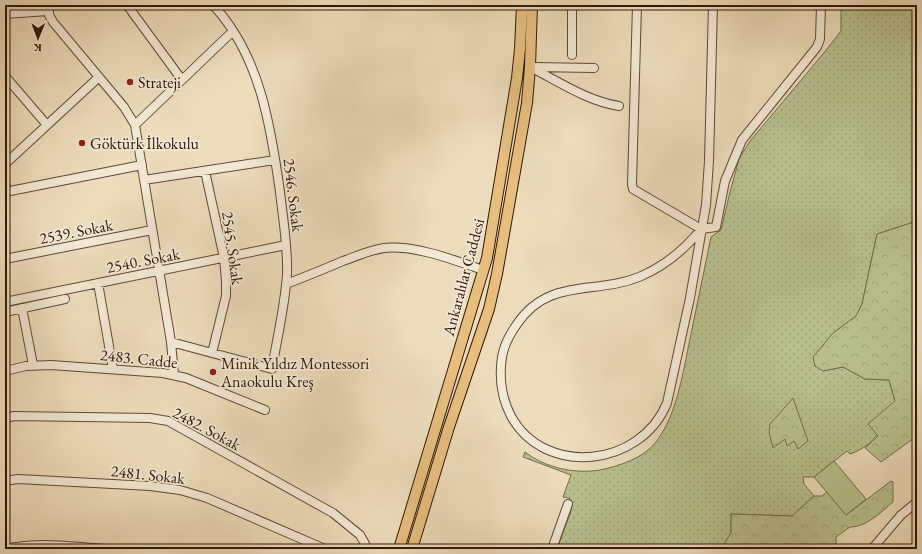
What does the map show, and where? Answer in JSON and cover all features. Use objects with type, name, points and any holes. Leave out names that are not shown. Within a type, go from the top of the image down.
[{"type":"main road","name":"Ankaralılar Caddesi","points":[[399,549],[406,520],[484,270],[489,248],[517,78],[522,5]]},
{"type":"main road","name":"Ankaralılar Caddesi","points":[[412,549],[449,427],[489,309],[497,274],[527,103],[532,5]]},
{"type":"main road","points":[[484,270],[497,274]]},
{"type":"main road","points":[[406,520],[420,523]]},
{"type":"street","points":[[127,5],[182,80]]},
{"type":"street","name":"2546. Sokak","points":[[212,353],[272,369],[286,284],[286,245],[270,127],[261,95],[247,56],[223,16],[213,5]]},
{"type":"street","points":[[572,5],[572,54]]},
{"type":"street","points":[[637,5],[632,184],[634,189],[701,229]]},
{"type":"street","points":[[713,5],[709,162],[706,205],[701,229],[690,298],[667,403],[655,424],[645,435],[621,450],[603,455],[584,457],[565,456],[548,450],[533,441],[524,433],[510,415],[501,386],[501,367],[506,341],[529,308],[539,301],[575,288],[632,279],[654,270],[680,250],[701,229],[716,227],[725,181],[742,140],[817,47],[820,39],[821,5]]},
{"type":"street","points":[[5,14],[49,8],[53,22],[124,107],[135,125],[171,342],[174,375]]},
{"type":"street","points":[[135,125],[233,31]]},
{"type":"street","points":[[530,67],[594,68]]},
{"type":"street","points":[[530,67],[590,98],[619,106]]},
{"type":"street","points":[[5,76],[47,125]]},
{"type":"street","points":[[6,161],[99,77]]},
{"type":"street","points":[[144,180],[275,160]]},
{"type":"street","points":[[6,189],[142,165]]},
{"type":"street","name":"2545. Sokak","points":[[205,171],[224,258],[226,285],[226,296],[212,353]]},
{"type":"street","name":"2539. Sokak","points":[[5,259],[152,230]]},
{"type":"street","name":"2540. Sokak","points":[[5,302],[286,245]]},
{"type":"street","points":[[286,284],[365,253],[385,248],[419,251],[484,270]]},
{"type":"street","points":[[98,283],[113,368]]},
{"type":"street","points":[[5,312],[65,300]]},
{"type":"street","points":[[22,308],[33,365]]},
{"type":"street","points":[[171,342],[212,353]]},
{"type":"street","name":"2483. Cadde","points":[[5,371],[33,365],[69,365],[174,375],[186,378],[265,410]]},
{"type":"street","name":"2482. Sokak","points":[[5,419],[13,416],[156,418],[168,422],[329,510],[360,535],[365,544],[365,549]]},
{"type":"street","name":"2481. Sokak","points":[[5,481],[18,479],[150,486],[180,490],[207,498],[325,549]]},
{"type":"street","points":[[872,549],[901,515],[917,502]]},
{"type":"street","points":[[552,549],[568,504]]},
{"type":"street","points":[[5,549],[30,545],[46,545],[104,549]]},
{"type":"green space","points":[[841,5],[917,5],[917,221],[877,234],[862,304],[856,316],[833,333],[823,371],[843,367],[865,379],[889,380],[895,401],[883,426],[867,445],[850,454],[847,451],[814,477],[803,477],[804,484],[814,496],[792,516],[731,514],[731,533],[721,549],[557,549],[571,511],[572,502],[569,498],[563,497],[571,475],[523,457],[525,452],[533,458],[551,466],[570,470],[590,471],[623,464],[645,453],[656,442],[669,419],[678,393],[711,237],[721,230],[739,159],[750,141],[841,31]],"holes":[[[793,398],[785,439],[773,447]]]},
{"type":"green space","points":[[917,221],[917,436],[881,462],[865,448],[878,436],[868,424],[895,401],[889,380],[865,379],[843,367],[823,371],[815,366],[813,357],[833,333],[856,316],[862,304],[877,234]]},
{"type":"green space","points":[[793,398],[808,441],[798,449],[794,441],[787,446],[785,439],[773,448],[769,432],[770,424]]},
{"type":"green space","points":[[834,461],[866,499],[846,515],[814,477]]},
{"type":"green space","points":[[891,481],[893,482],[893,502],[868,522],[850,527],[836,537],[836,549],[721,549],[731,533],[731,514],[792,516],[814,496],[822,496],[827,492],[846,515]]},
{"type":"place","name":"Strateji","points":[[130,82]]},
{"type":"place","name":"Göktürk İlkokulu","points":[[82,143]]},
{"type":"place","name":"Minik Yıldız Montessori Anaokulu Kreş","points":[[213,372]]}]
